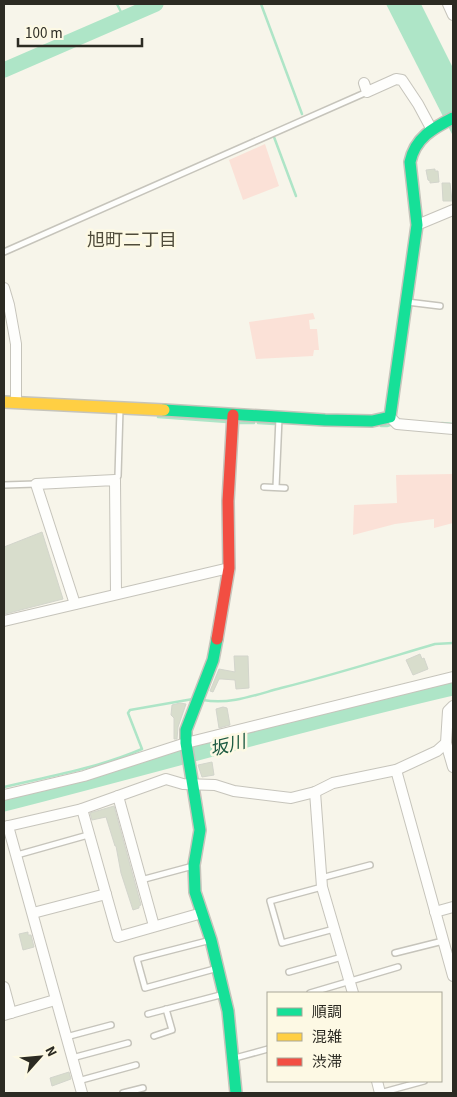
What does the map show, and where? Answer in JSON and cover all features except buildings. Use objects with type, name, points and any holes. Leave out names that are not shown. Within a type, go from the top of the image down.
[{"type":"street","points":[[448,4],[453,15]]},
{"type":"street","points":[[365,87],[396,79],[402,80],[434,129]]},
{"type":"street","points":[[390,417],[417,225],[410,162],[411,154],[417,142],[453,118]]},
{"type":"street","points":[[417,225],[453,210]]},
{"type":"street","points":[[4,288],[16,344],[16,403]]},
{"type":"street","points":[[4,402],[68,404],[279,418],[372,421],[390,417]]},
{"type":"street","points":[[233,415],[228,501],[229,568],[213,660],[186,730],[188,763],[194,786],[200,830],[194,866],[195,892],[211,940],[228,1011],[236,1093]]},
{"type":"street","points":[[390,417],[397,424],[453,429]]},
{"type":"street","points":[[75,604],[36,484],[115,480],[116,594]]},
{"type":"street","points":[[4,621],[229,568]]},
{"type":"street","points":[[4,795],[84,776],[187,744],[453,677]]},
{"type":"street","points":[[453,706],[448,711],[446,743],[453,767]]},
{"type":"street","points":[[82,1093],[55,1000],[17,855],[6,827],[82,810],[166,778],[194,786],[215,785],[234,791],[292,798],[315,792],[333,782],[396,770],[437,751],[446,743]]},
{"type":"street","points":[[396,770],[453,976]]},
{"type":"street","points":[[315,792],[321,883],[353,992]]},
{"type":"street","points":[[118,796],[154,926]]},
{"type":"street","points":[[82,810],[118,936],[202,913]]},
{"type":"street","points":[[33,913],[106,894]]},
{"type":"street","points":[[435,912],[453,907]]},
{"type":"street","points":[[4,987],[7,1014],[55,1000]]},
{"type":"lane","points":[[4,252],[365,87]]},
{"type":"lane","points":[[406,302],[440,306]]},
{"type":"lane","points":[[115,480],[118,476],[120,408]]},
{"type":"lane","points":[[276,487],[279,418]]},
{"type":"lane","points":[[4,485],[36,484]]},
{"type":"lane","points":[[264,487],[285,488]]},
{"type":"lane","points":[[17,855],[88,835]]},
{"type":"lane","points":[[334,928],[282,943],[270,901],[370,865]]},
{"type":"lane","points":[[141,880],[194,866]]},
{"type":"lane","points":[[211,940],[137,959],[145,988],[218,968]]},
{"type":"lane","points":[[395,953],[443,941]]},
{"type":"lane","points":[[289,972],[342,956]]},
{"type":"lane","points":[[314,992],[398,968]]},
{"type":"lane","points":[[148,1014],[224,993]]},
{"type":"lane","points":[[154,1036],[172,1030],[166,1009]]},
{"type":"lane","points":[[66,1037],[111,1025]]},
{"type":"lane","points":[[72,1059],[128,1044]]},
{"type":"lane","points":[[232,1058],[267,1049]]},
{"type":"lane","points":[[78,1081],[136,1065]]},
{"type":"lane","points":[[380,1093],[420,1082]]},
{"type":"lane","points":[[123,1093],[143,1088]]},
{"type":"shaded area","points":[[386,4],[421,4],[453,68],[453,136]]},
{"type":"shaded area","points":[[265,144],[279,186],[243,200],[229,160]]},
{"type":"shaded area","points":[[313,313],[315,319],[309,320],[310,329],[317,329],[319,350],[314,350],[313,356],[256,359],[249,322]]},
{"type":"shaded area","points":[[453,474],[453,523],[434,528],[434,519],[395,524],[353,535],[354,505],[397,503],[396,475]]},
{"type":"waterway","points":[[117,4],[124,18]]},
{"type":"waterway","points":[[4,70],[156,4]]},
{"type":"waterway","points":[[261,4],[302,114]]},
{"type":"waterway","points":[[274,137],[296,196]]},
{"type":"waterway","points":[[158,417],[227,422]]},
{"type":"waterway","points":[[237,423],[254,423]]},
{"type":"waterway","points":[[258,423],[274,424]]},
{"type":"waterway","points":[[442,423],[453,424]]},
{"type":"waterway","points":[[381,426],[393,424]]},
{"type":"waterway","points":[[203,700],[223,701],[242,698],[435,644],[453,643]]},
{"type":"waterway","name":"坂川","points":[[4,804],[453,688]]},
{"type":"waterway","points":[[4,787],[91,766],[142,749],[128,713],[130,710],[193,699]]},
{"type":"traffic: fast","points":[[164,410],[325,420],[372,421],[390,417],[417,225],[410,162],[412,154],[421,140],[432,130],[453,118]]},
{"type":"traffic: fast","points":[[217,639],[213,660],[186,730],[186,743],[200,830],[194,865],[195,892],[211,940],[228,1011],[236,1093]]},
{"type":"traffic: slow","points":[[4,402],[164,410]]},
{"type":"traffic: jam","points":[[217,639],[229,568],[228,501],[233,415]]},
{"type":"district","name":"旭町二丁目","points":[[132,240]]}]
